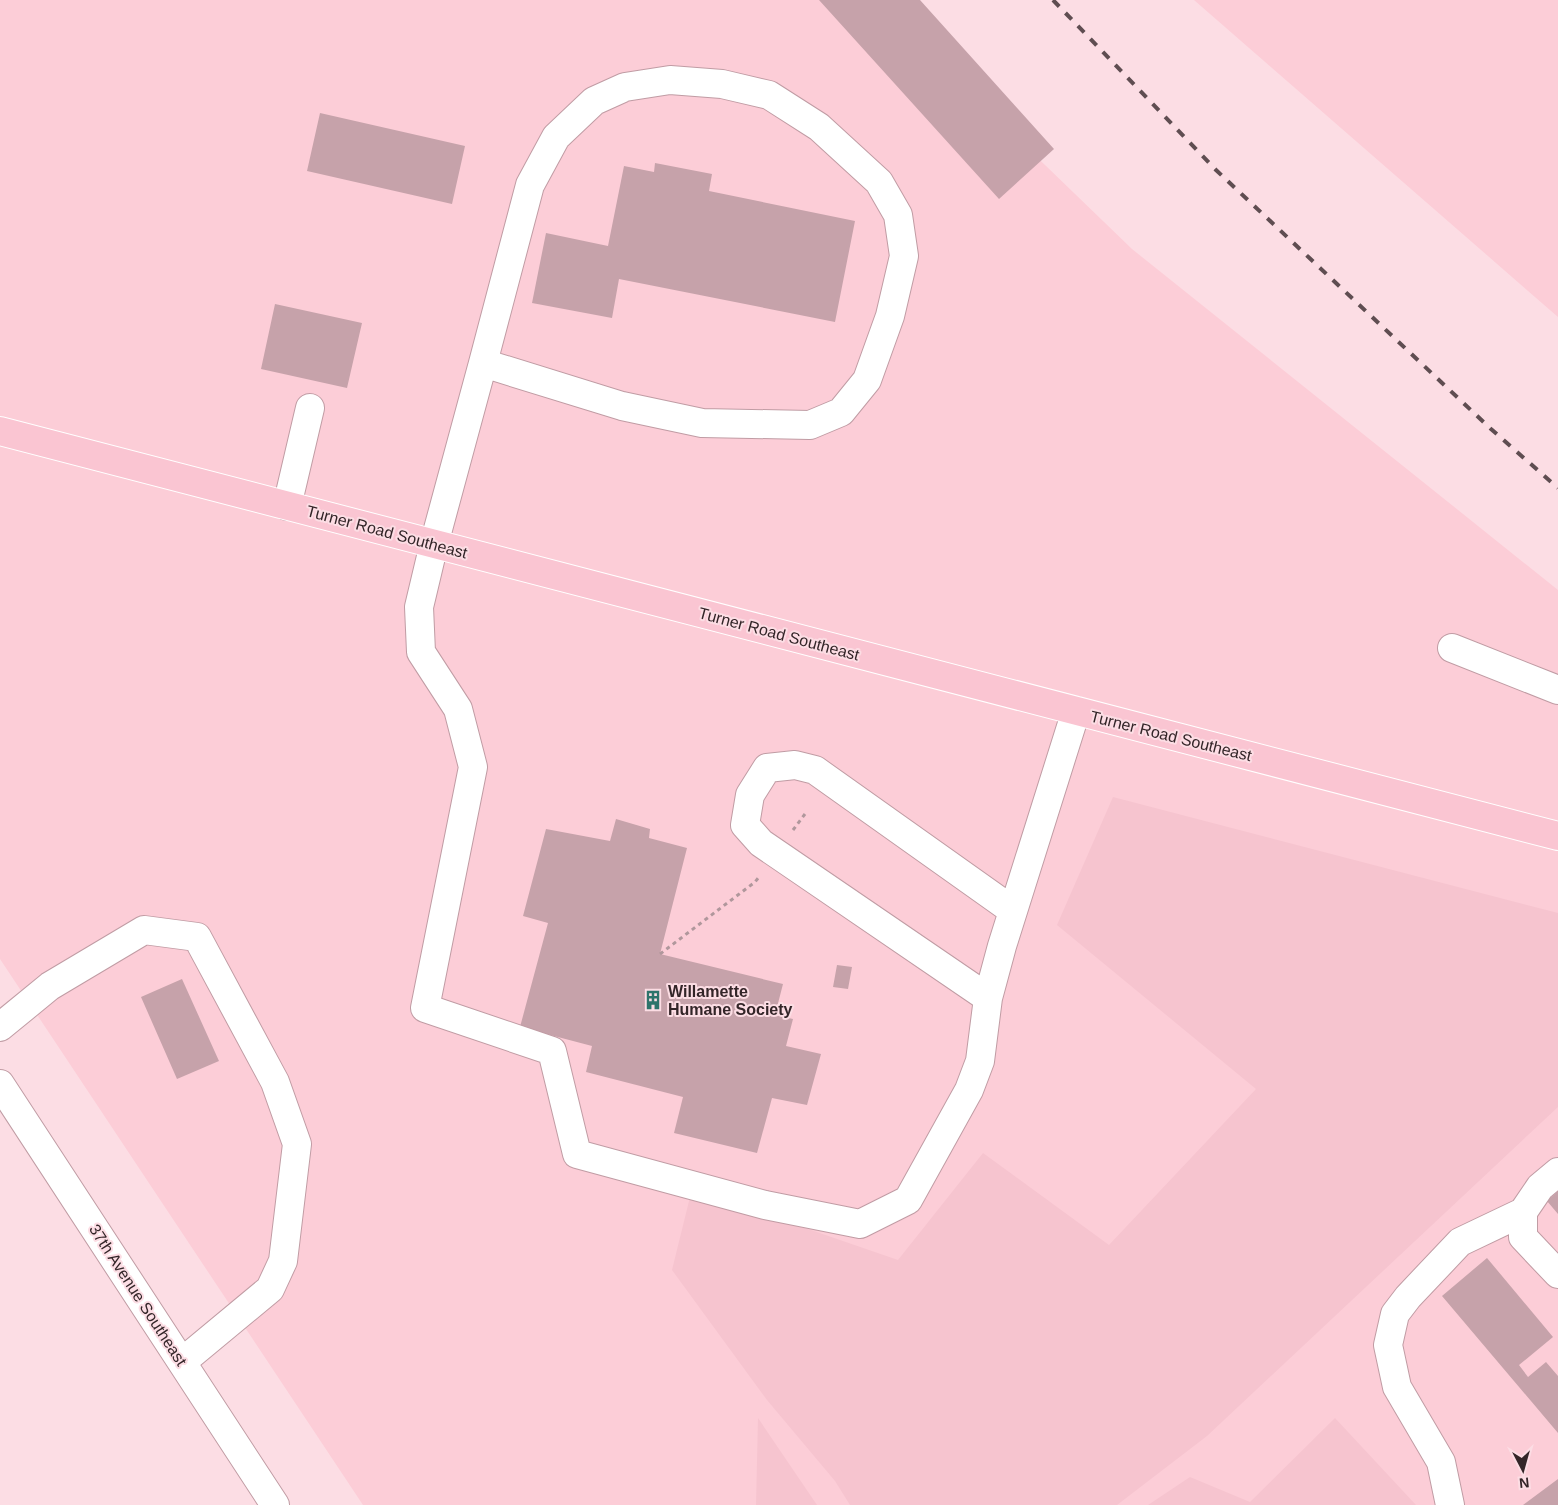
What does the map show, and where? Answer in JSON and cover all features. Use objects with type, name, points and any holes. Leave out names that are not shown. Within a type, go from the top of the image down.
[{"type":"main road","name":"Turner Road Southeast","points":[[0,431],[1558,836]]},
{"type":"street","points":[[483,363],[622,406],[702,423],[810,425],[841,412],[868,380],[890,316],[904,256],[898,215],[879,182],[819,127],[769,95],[722,84],[670,80],[625,87],[594,101],[556,137],[530,185],[434,544],[419,607],[421,652],[458,709],[472,767],[425,1008],[552,1051],[577,1154],[765,1205],[860,1224],[908,1200],[969,1090],[980,1061],[988,998],[1012,910],[1076,711]]},
{"type":"street","points":[[287,506],[310,408]]},
{"type":"street","points":[[1452,648],[1558,690]]},
{"type":"street","points":[[988,998],[761,843],[745,825],[750,795],[767,768],[795,766],[815,770],[1012,910]]},
{"type":"street","points":[[0,1028],[50,986],[144,930],[197,937],[202,946],[275,1082],[297,1144],[283,1261],[270,1289],[182,1362]]},
{"type":"street","name":"37th Avenue Southeast","points":[[0,1084],[276,1505]]},
{"type":"street","points":[[1450,1505],[1440,1462],[1397,1387],[1388,1345],[1395,1314],[1408,1297],[1460,1242],[1523,1212],[1540,1187],[1558,1172]]},
{"type":"street","points":[[1523,1212],[1523,1237],[1558,1274]]},
{"type":"path","points":[[660,954],[755,882],[805,814]]},
{"type":"shaded area","points":[[0,0],[874,0],[1132,249],[1558,590],[1558,1505],[363,1505],[0,959]]},
{"type":"shaded area","points":[[1194,0],[1558,0],[1558,317]]},
{"type":"shaded area","points":[[1113,797],[1558,913],[1558,1107],[1207,1436],[1117,1505],[850,1505],[835,1481],[767,1400],[672,1270],[690,1197],[811,1230],[898,1260],[983,1153],[1109,1245],[1256,1089],[1057,925]]},
{"type":"shaded area","points":[[758,1418],[817,1505],[756,1505]]},
{"type":"shaded area","points":[[1335,1418],[1416,1505],[1148,1505],[1190,1477],[1250,1502]]},
{"type":"building","points":[[819,0],[920,0],[1054,149],[999,199]]},
{"type":"building","points":[[320,113],[465,146],[452,204],[307,171]]},
{"type":"building","points":[[655,163],[712,174],[709,191],[855,221],[835,322],[619,279],[612,318],[532,303],[546,233],[608,246],[624,166],[654,172]]},
{"type":"building","points":[[275,304],[362,323],[347,388],[261,369]]},
{"type":"building","name":"Willamette Humane Society","points":[[616,819],[650,829],[649,838],[687,848],[660,954],[783,984],[775,1015],[793,1019],[786,1046],[821,1054],[807,1105],[772,1098],[757,1153],[674,1133],[683,1097],[586,1072],[592,1046],[520,1027],[548,923],[523,916],[546,829],[610,841]]},
{"type":"building","points":[[837,965],[852,967],[848,989],[833,987]]},
{"type":"building","points":[[182,979],[219,1061],[177,1079],[141,997]]},
{"type":"building","points":[[1558,1191],[1558,1214],[1547,1201]]},
{"type":"building","points":[[1487,1258],[1553,1337],[1519,1365],[1528,1377],[1546,1362],[1558,1376],[1558,1433],[1442,1296]]},
{"type":"building","points":[[1558,1479],[1558,1505],[1523,1505]]},
{"type":"railway","points":[[1053,0],[1216,170],[1491,429],[1558,488]]},
{"type":"place","name":"Willamette Humane Society","points":[[653,1000]]}]
